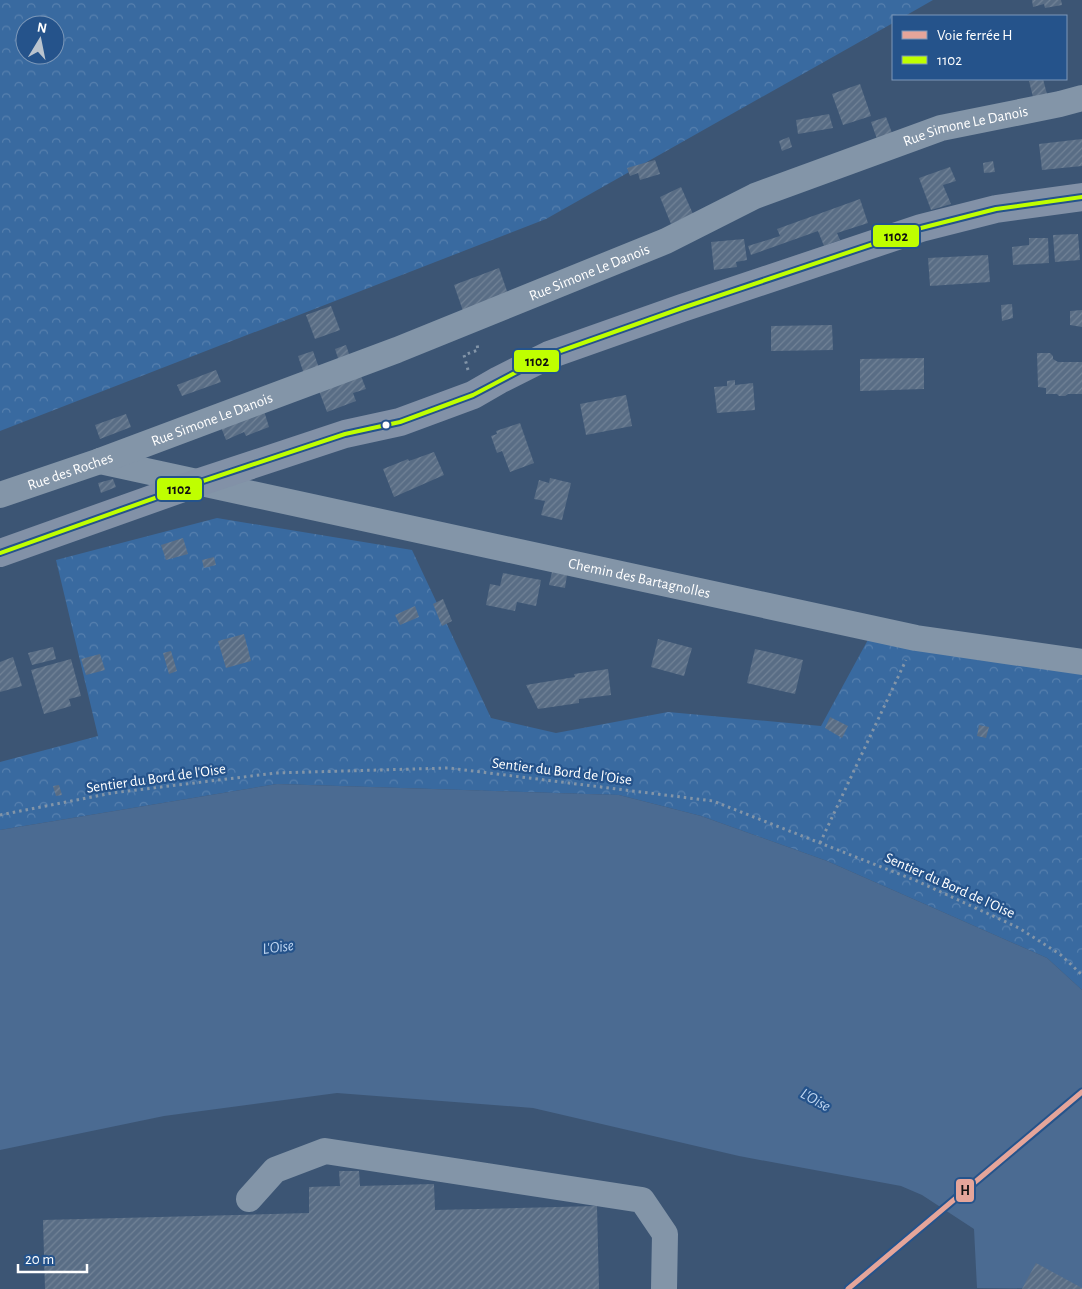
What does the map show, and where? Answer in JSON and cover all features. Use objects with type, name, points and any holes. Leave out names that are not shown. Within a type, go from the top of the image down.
[{"type":"main road","points":[[0,553],[200,482],[345,434],[408,419],[473,395],[548,355],[912,230],[996,209],[1082,197]]},
{"type":"street","name":"Rue Simone Le Danois","points":[[100,460],[406,347],[666,242],[764,193],[941,128],[1082,98]]},
{"type":"street","name":"Rue des Roches","points":[[0,495],[100,460],[200,482]]},
{"type":"street","name":"Chemin des Bartagnolles","points":[[200,482],[916,638],[1082,662]]},
{"type":"street","points":[[249,1199],[275,1170],[326,1151],[642,1200],[665,1234],[664,1289]]},
{"type":"path","points":[[820,843],[916,638]]},
{"type":"path","name":"Sentier du Bord de l'Oise","points":[[0,815],[112,793],[276,773],[450,768],[712,801],[917,881],[1019,928],[1061,955],[1082,976]]},
{"type":"green space","points":[[0,0],[933,0],[907,15],[892,15],[892,24],[546,219],[0,431]]},
{"type":"green space","points":[[217,518],[412,550],[491,718],[556,733],[668,712],[821,726],[870,636],[1082,669],[1082,990],[1047,958],[827,861],[701,816],[619,795],[277,784],[0,830],[0,762],[98,736],[56,560]]},
{"type":"water","name":"L'Oise","points":[[277,784],[619,795],[701,816],[827,861],[1047,958],[1082,990],[1082,1289],[977,1288],[974,1229],[922,1195],[901,1186],[739,1156],[533,1108],[337,1093],[164,1116],[0,1150],[0,830]]},
{"type":"building","points":[[1032,0],[1061,0],[1062,5],[1045,8],[1044,4],[1033,7]]},
{"type":"building","points":[[1043,80],[1048,98],[1034,101],[1029,81]]},
{"type":"building","points":[[860,84],[871,116],[843,125],[832,94]]},
{"type":"building","points":[[829,114],[833,128],[798,134],[796,120]]},
{"type":"building","points":[[886,117],[892,133],[877,139],[871,122]]},
{"type":"building","points":[[789,137],[792,147],[782,151],[779,141]]},
{"type":"building","points":[[1082,139],[1082,166],[1042,170],[1039,144]]},
{"type":"building","points":[[655,160],[660,174],[640,180],[638,173],[630,176],[627,168]]},
{"type":"building","points":[[993,161],[995,172],[984,173],[983,163]]},
{"type":"building","points":[[950,167],[956,181],[943,185],[951,204],[931,210],[919,178]]},
{"type":"building","points":[[681,187],[693,214],[671,224],[660,197]]},
{"type":"building","points":[[860,199],[868,223],[837,233],[840,240],[824,246],[818,231],[751,255],[748,246],[780,236],[777,229]]},
{"type":"building","points":[[1078,234],[1080,260],[1055,262],[1053,235]]},
{"type":"building","points":[[1029,238],[1048,238],[1049,263],[1013,265],[1012,247],[1029,245]]},
{"type":"building","points":[[744,239],[747,260],[736,262],[737,267],[714,270],[711,242]]},
{"type":"building","points":[[988,255],[990,282],[930,286],[928,258]]},
{"type":"building","points":[[499,268],[508,294],[463,311],[454,285]]},
{"type":"building","points":[[1012,304],[1013,318],[1002,321],[1001,305]]},
{"type":"building","points":[[331,306],[340,330],[315,339],[306,315]]},
{"type":"building","points":[[1082,310],[1082,327],[1070,325],[1070,311]]},
{"type":"building","points":[[832,325],[833,350],[771,351],[771,326]]},
{"type":"building","points":[[346,345],[350,357],[339,361],[335,349]]},
{"type":"building","points":[[313,351],[319,368],[304,374],[298,356]]},
{"type":"building","points":[[1037,353],[1050,353],[1053,359],[1058,362],[1082,362],[1082,394],[1059,396],[1057,394],[1046,394],[1046,388],[1038,387]]},
{"type":"building","points":[[924,358],[924,389],[860,391],[860,359]]},
{"type":"building","points":[[216,370],[221,382],[182,396],[177,385]]},
{"type":"building","points":[[361,376],[366,389],[353,393],[356,401],[327,412],[319,391]]},
{"type":"building","points":[[735,380],[735,385],[753,383],[755,410],[717,413],[714,387],[727,386],[727,381]]},
{"type":"building","points":[[626,395],[632,426],[586,435],[580,404]]},
{"type":"building","points":[[264,411],[269,427],[246,436],[244,432],[226,440],[221,427]]},
{"type":"building","points":[[126,414],[131,427],[100,439],[95,425]]},
{"type":"building","points":[[520,423],[534,463],[510,472],[502,451],[497,453],[491,436],[497,434],[496,431]]},
{"type":"building","points":[[434,452],[444,475],[394,497],[383,469],[408,459],[409,461]]},
{"type":"building","points":[[550,478],[571,483],[562,520],[541,515],[545,501],[534,499],[539,480],[549,483]]},
{"type":"building","points":[[113,479],[116,487],[101,493],[98,483]]},
{"type":"building","points":[[183,538],[188,554],[166,560],[161,545]]},
{"type":"building","points":[[214,557],[216,565],[204,568],[202,560]]},
{"type":"building","points":[[552,572],[567,575],[565,588],[549,585]]},
{"type":"building","points":[[503,573],[541,580],[536,606],[517,602],[515,611],[486,605],[490,584],[500,586]]},
{"type":"building","points":[[443,599],[452,621],[442,626],[433,604]]},
{"type":"building","points":[[415,606],[419,617],[400,625],[395,615]]},
{"type":"building","points":[[244,634],[251,661],[226,668],[218,641]]},
{"type":"building","points":[[658,639],[692,648],[684,676],[651,667]]},
{"type":"building","points":[[53,647],[56,659],[32,665],[28,653]]},
{"type":"building","points":[[755,649],[803,660],[795,694],[747,683]]},
{"type":"building","points":[[171,651],[177,671],[169,674],[163,653]]},
{"type":"building","points":[[100,654],[105,670],[86,675],[81,659]]},
{"type":"building","points":[[13,657],[22,686],[0,692],[0,662]]},
{"type":"building","points":[[71,659],[81,696],[69,699],[71,706],[44,714],[31,670]]},
{"type":"building","points":[[608,669],[611,695],[579,699],[579,703],[538,709],[526,685],[575,677],[574,674]]},
{"type":"building","points":[[830,717],[848,726],[842,738],[825,728]]},
{"type":"building","points":[[979,725],[989,727],[986,738],[977,736]]},
{"type":"building","points":[[59,785],[62,795],[56,796],[53,786]]},
{"type":"building","points":[[339,1171],[359,1171],[360,1186],[434,1184],[435,1210],[597,1206],[599,1289],[45,1289],[43,1220],[309,1213],[309,1187],[340,1186]]},
{"type":"building","points":[[1036,1263],[1082,1288],[1082,1289],[1022,1289]]},
{"type":"rail line","name":"H","points":[[848,1289],[1082,1092]]},
{"type":"transit line","name":"1102","points":[[0,553],[200,482],[345,434],[400,422],[473,395],[549,355],[682,308],[921,228],[996,209],[1082,197]]}]
